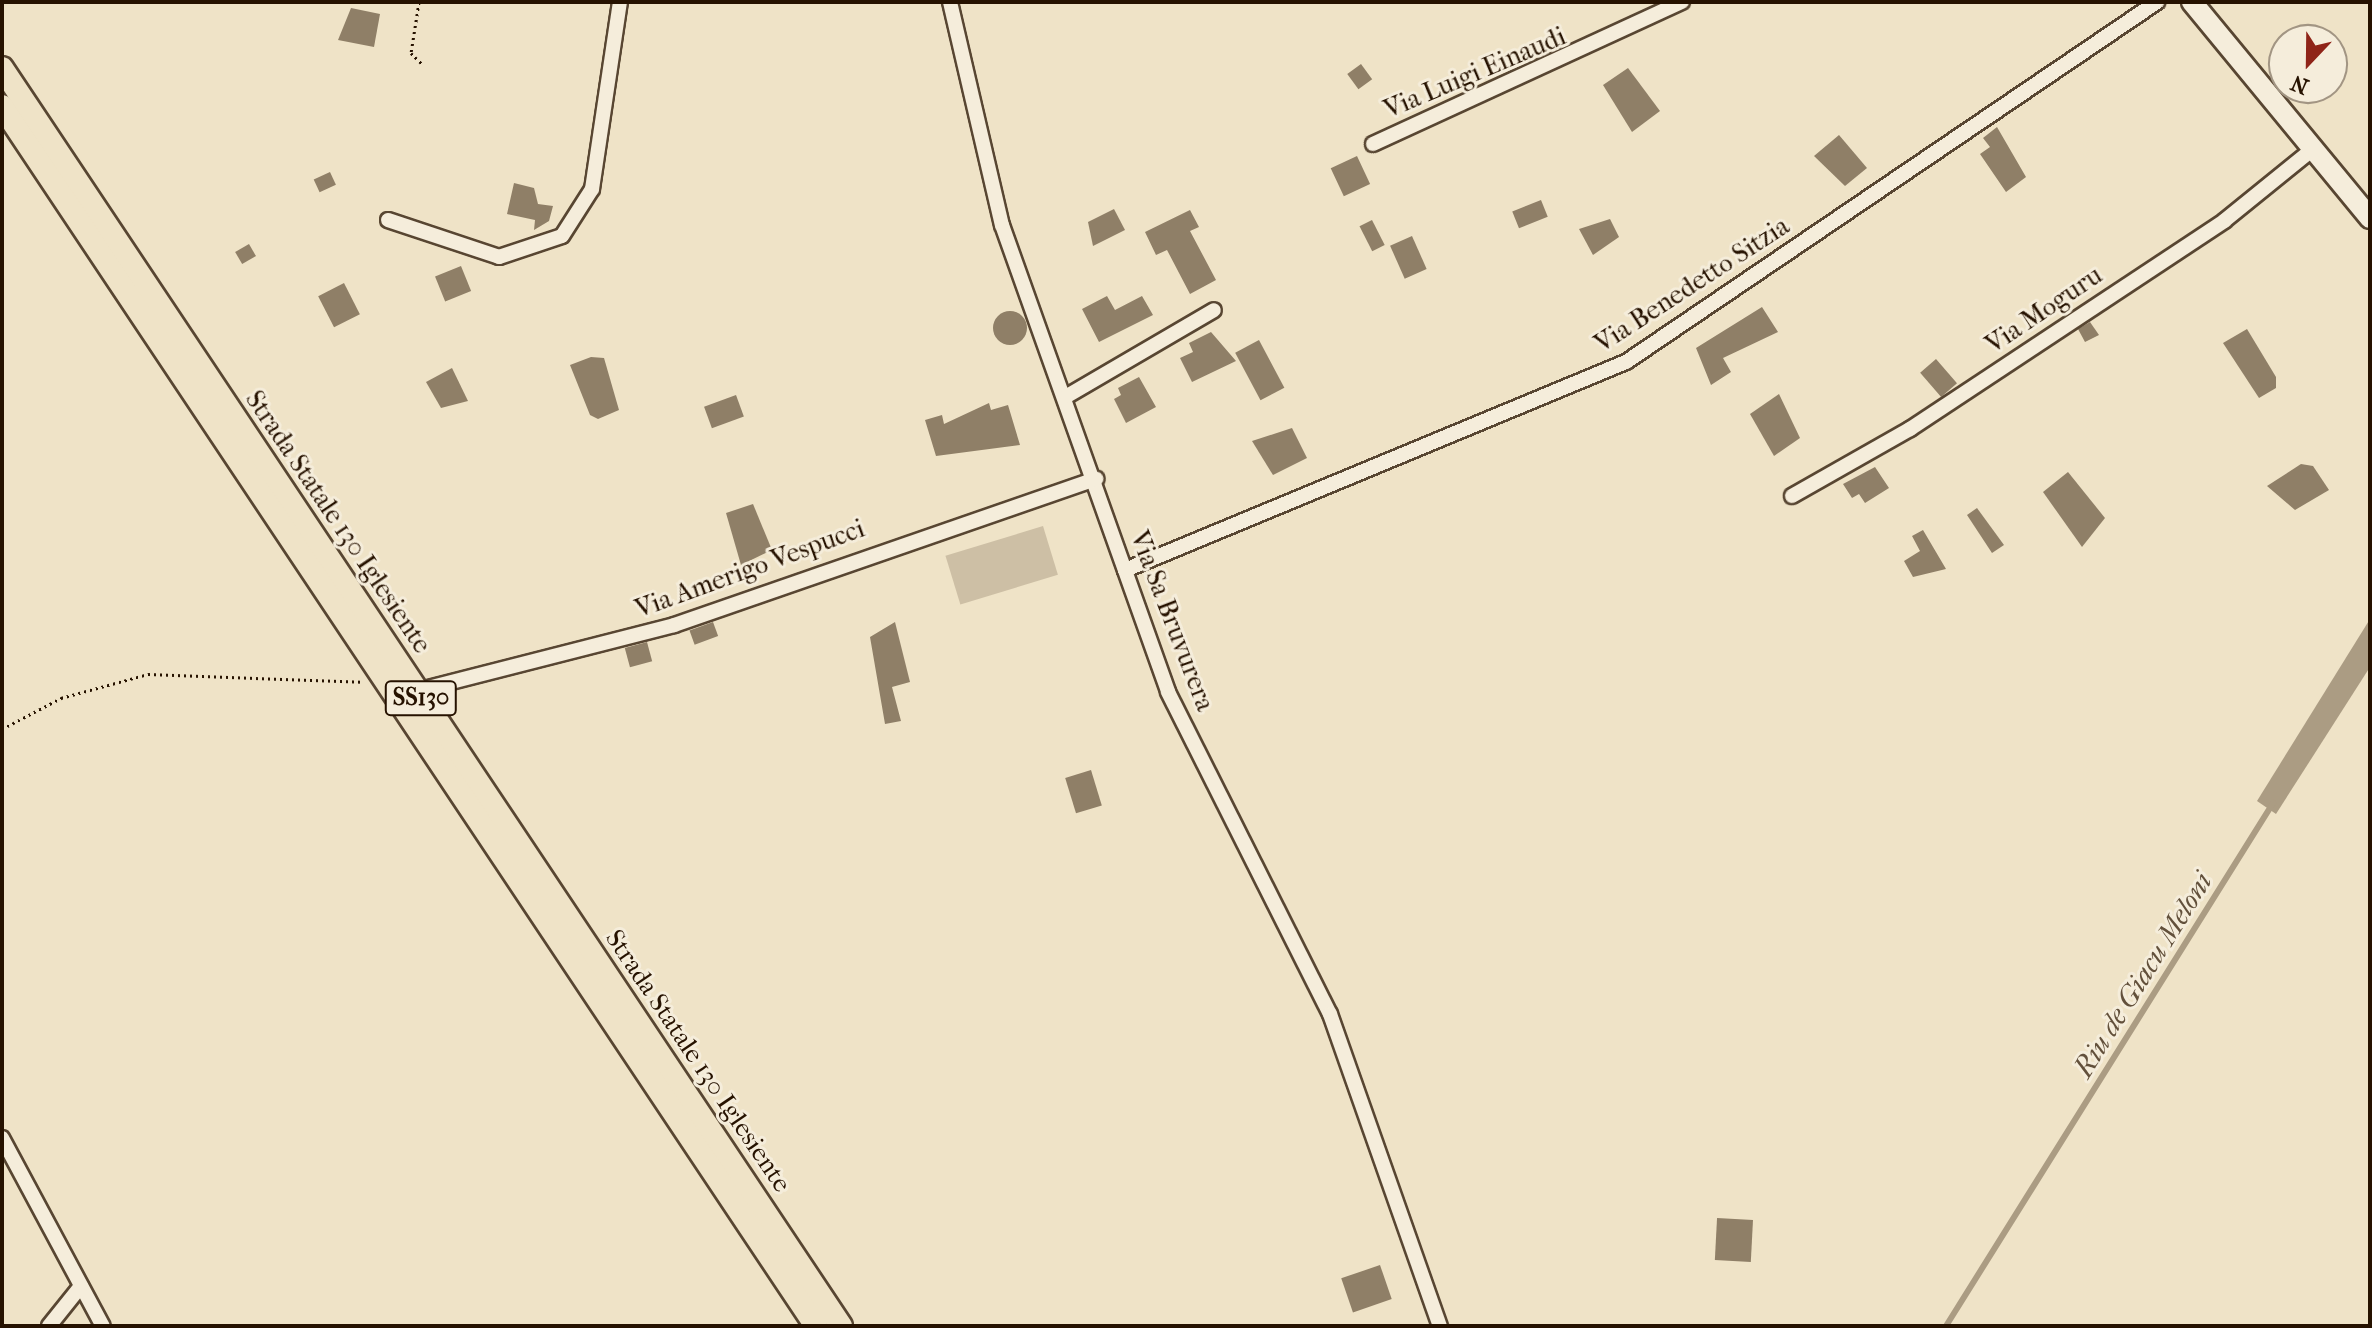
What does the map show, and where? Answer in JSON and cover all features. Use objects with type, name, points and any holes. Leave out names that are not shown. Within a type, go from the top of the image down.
[{"type":"main road","points":[[2192,2],[2370,218]]},
{"type":"main road","name":"Strada Statale 130 Iglesiente","points":[[2,68],[841,1326]]},
{"type":"main road","name":"Strada Statale 130 Iglesiente","points":[[2,106],[816,1326]]},
{"type":"street","points":[[388,220],[499,257],[562,236],[592,189],[620,2]]},
{"type":"street","name":"Via Sa Bruvurera","points":[[950,2],[1002,225],[1067,396],[1168,692],[1330,1014],[1440,1326]]},
{"type":"street","name":"Via Luigi Einaudi","points":[[1373,144],[1682,2]]},
{"type":"street","name":"Via Benedetto Sitzia","points":[[1125,570],[1626,362],[2157,2]]},
{"type":"street","name":"Via Moguru","points":[[1792,496],[1910,429],[2224,221],[2313,149]]},
{"type":"street","points":[[1067,396],[1214,310]]},
{"type":"street","name":"Via Amerigo Vespucci","points":[[416,691],[674,625],[1096,479]]},
{"type":"street","points":[[2,1138],[103,1326]]},
{"type":"street","points":[[49,1326],[81,1286]]},
{"type":"path","points":[[419,2],[411,53],[422,64]]},
{"type":"path","points":[[2,729],[61,698],[148,674],[356,685],[381,675]]},
{"type":"shaded area","points":[[1043,526],[1058,575],[960,605],[945,556]]},
{"type":"shaded area","points":[[2370,619],[2370,667],[2276,814],[2257,801]]},
{"type":"building","points":[[351,8],[380,14],[374,47],[338,40]]},
{"type":"building","points":[[1361,64],[1372,79],[1358,89],[1347,74]]},
{"type":"building","points":[[1628,68],[1660,111],[1632,132],[1603,85]]},
{"type":"building","points":[[1997,127],[2026,177],[2006,192],[1980,154],[1990,147],[1983,138]]},
{"type":"building","points":[[1839,135],[1867,168],[1845,186],[1814,156]]},
{"type":"building","points":[[1357,156],[1370,184],[1344,196],[1331,168]]},
{"type":"building","points":[[330,172],[336,185],[320,192],[314,180]]},
{"type":"building","points":[[514,183],[534,188],[538,204],[553,206],[549,221],[534,230],[535,220],[507,214]]},
{"type":"building","points":[[1541,200],[1548,217],[1519,228],[1512,212]]},
{"type":"building","points":[[1114,209],[1125,230],[1093,246],[1088,222]]},
{"type":"building","points":[[1190,210],[1199,227],[1190,231],[1216,280],[1190,294],[1167,250],[1156,255],[1145,232]]},
{"type":"building","points":[[1610,219],[1619,237],[1593,255],[1579,229]]},
{"type":"building","points":[[1372,220],[1385,245],[1372,251],[1360,226]]},
{"type":"building","points":[[1412,236],[1427,269],[1405,279],[1390,246]]},
{"type":"building","points":[[249,244],[256,256],[242,264],[235,252]]},
{"type":"building","points":[[461,266],[471,291],[445,302],[435,276]]},
{"type":"building","points":[[344,283],[360,314],[334,327],[318,296]]},
{"type":"building","points":[[1107,296],[1115,310],[1142,296],[1153,315],[1099,342],[1082,309]]},
{"type":"building","points":[[1762,307],[1778,332],[1723,358],[1731,372],[1711,385],[1696,348]]},
{"type":"building","points":[[1010,311],[1022,316],[1027,328],[1022,340],[1010,345],[998,340],[993,328],[998,316]]},
{"type":"building","points":[[2090,322],[2099,335],[2085,342],[2078,329]]},
{"type":"building","points":[[2247,329],[2276,377],[2276,388],[2259,398],[2223,343]]},
{"type":"building","points":[[1211,332],[1236,361],[1192,382],[1180,358],[1193,352],[1189,343]]},
{"type":"building","points":[[1259,340],[1284,388],[1261,400],[1235,353]]},
{"type":"building","points":[[591,357],[604,358],[619,410],[598,419],[590,415],[570,365]]},
{"type":"building","points":[[1936,359],[1957,383],[1941,397],[1920,373]]},
{"type":"building","points":[[452,368],[468,401],[441,408],[426,382]]},
{"type":"building","points":[[1139,377],[1156,407],[1126,423],[1114,399],[1121,395],[1118,388]]},
{"type":"building","points":[[1779,394],[1800,438],[1774,456],[1750,414]]},
{"type":"building","points":[[736,395],[744,417],[712,428],[704,407]]},
{"type":"building","points":[[989,403],[991,410],[1008,405],[1020,445],[936,456],[925,420],[942,415],[944,424]]},
{"type":"building","points":[[1292,428],[1307,458],[1273,475],[1252,441]]},
{"type":"building","points":[[2301,464],[2313,466],[2329,490],[2295,510],[2267,486]]},
{"type":"building","points":[[1875,467],[1889,488],[1865,503],[1859,494],[1852,498],[1843,484]]},
{"type":"building","points":[[2068,472],[2105,518],[2082,547],[2043,492]]},
{"type":"building","points":[[753,504],[772,550],[741,565],[726,513]]},
{"type":"building","points":[[1977,508],[2004,545],[1992,553],[1967,515]]},
{"type":"building","points":[[1923,530],[1946,569],[1913,577],[1904,561],[1920,551],[1912,536]]},
{"type":"building","points":[[713,622],[718,636],[695,645],[690,631]]},
{"type":"building","points":[[895,622],[910,682],[892,687],[901,721],[885,724],[870,637]]},
{"type":"building","points":[[647,642],[652,661],[630,667],[625,648]]},
{"type":"building","points":[[1091,770],[1102,805],[1076,813],[1065,778]]},
{"type":"building","points":[[1717,1218],[1753,1220],[1751,1262],[1715,1260]]},
{"type":"building","points":[[1380,1265],[1392,1299],[1353,1312],[1341,1278]]},
{"type":"waterway","name":"Riu de Giacu Meloni","points":[[1946,1326],[2273,803]]}]
